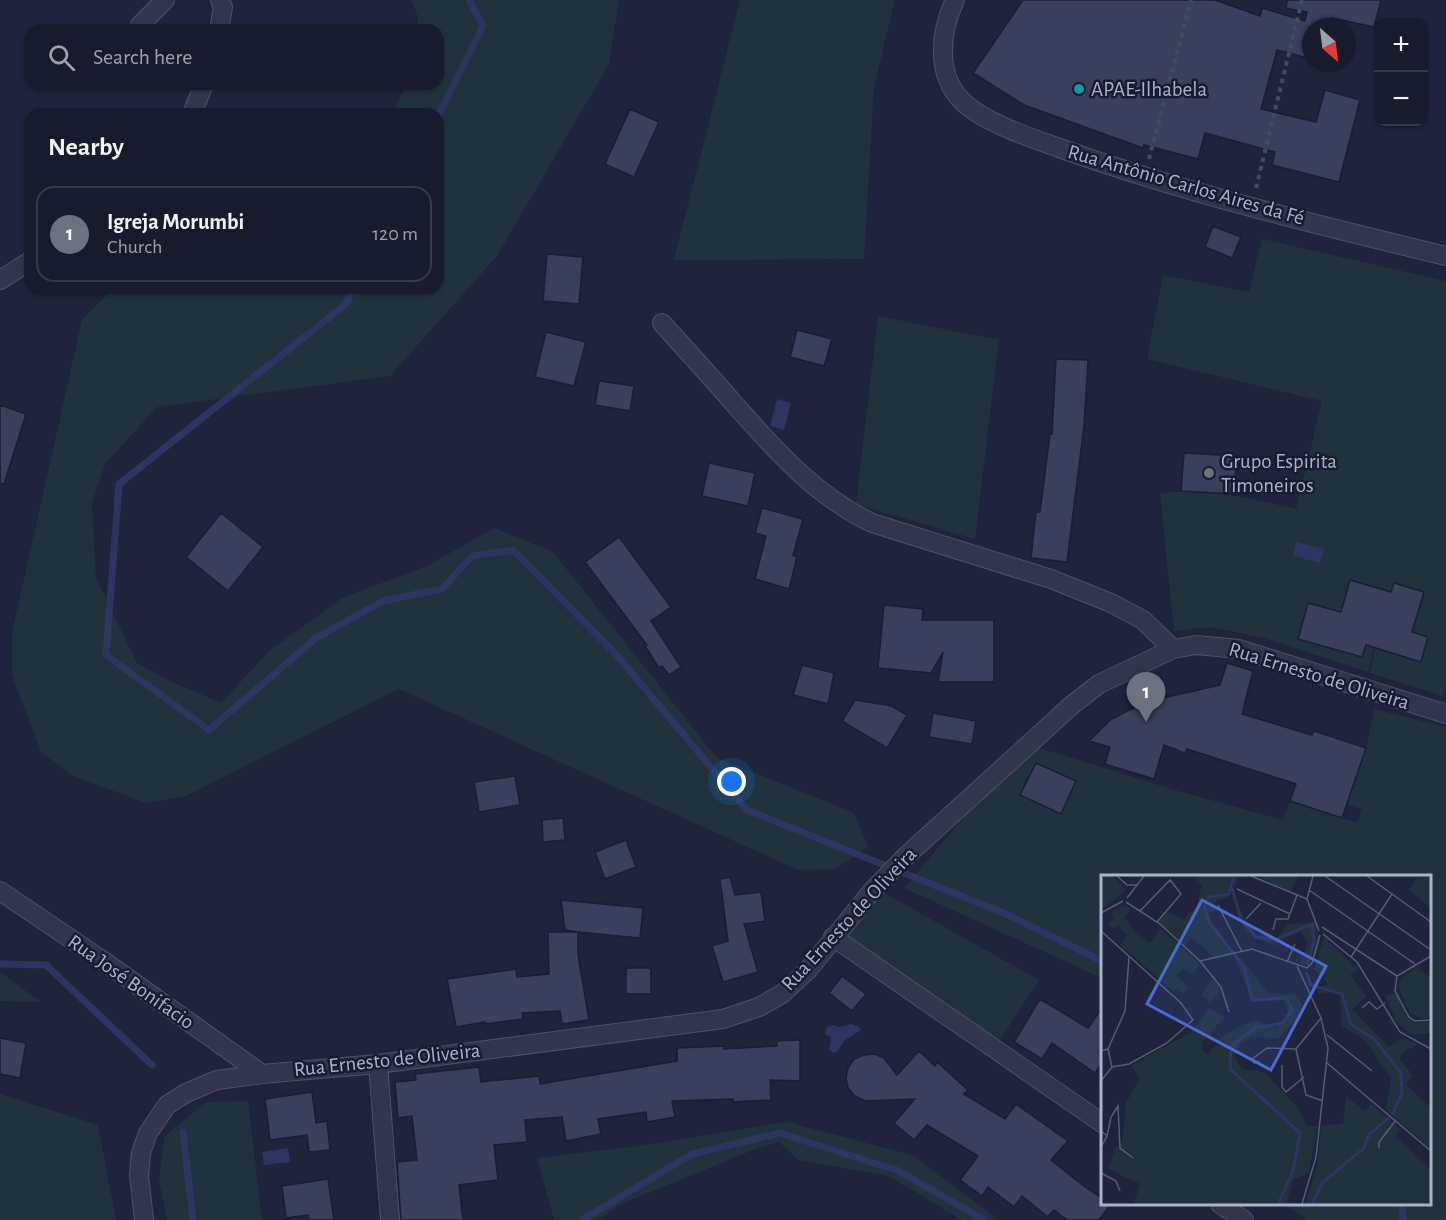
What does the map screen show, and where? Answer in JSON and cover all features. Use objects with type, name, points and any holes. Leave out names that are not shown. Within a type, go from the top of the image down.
[{"type":"street","points":[[141,24],[165,0]]},
{"type":"street","points":[[220,0],[223,7],[220,24]]},
{"type":"street","name":"Rua Antônio Carlos Aires da Fé","points":[[955,0],[942,48],[946,78],[962,102],[982,115],[1026,136],[1144,176],[1446,256]]},
{"type":"street","points":[[194,108],[202,90]]},
{"type":"street","points":[[0,280],[24,265]]},
{"type":"street","points":[[663,323],[779,454],[818,491],[853,514],[872,523],[1051,579],[1111,603],[1143,620],[1173,649]]},
{"type":"street","name":"Rua Ernesto de Oliveira","points":[[144,1220],[139,1174],[141,1153],[148,1133],[167,1105],[186,1093],[218,1080],[378,1064],[723,1019],[759,1007],[782,994],[808,970],[833,937],[905,856],[1072,705],[1099,684],[1173,649],[1196,645],[1239,649],[1446,714]]},
{"type":"street","name":"Rua José Bonifacio","points":[[0,891],[105,962],[261,1074]]},
{"type":"street","points":[[833,937],[1101,1122]]},
{"type":"street","points":[[378,1064],[390,1220]]},
{"type":"street","points":[[1223,1205],[1244,1220]]},
{"type":"path","points":[[1144,176],[1191,0]]},
{"type":"path","points":[[1251,206],[1302,0]]},
{"type":"shaded area","points":[[411,0],[619,0],[609,64],[497,256],[390,376],[157,407],[105,464],[92,503],[96,578],[137,663],[170,681],[221,703],[268,652],[342,598],[427,566],[494,528],[553,552],[717,758],[854,813],[868,847],[835,869],[798,870],[399,689],[186,796],[146,803],[73,776],[41,752],[12,675],[12,633],[82,320],[108,294],[444,294],[444,108],[395,108],[404,90],[444,90],[444,24],[417,24],[418,17]]},
{"type":"shaded area","points":[[740,0],[895,0],[874,87],[864,259],[674,260]]},
{"type":"shaded area","points":[[1262,239],[1446,281],[1446,687],[1443,696],[1370,673],[1375,648],[1421,662],[1428,638],[1412,632],[1424,592],[1394,583],[1374,647],[1368,672],[1264,638],[1210,627],[1174,631],[1160,493],[1212,493],[1296,509],[1322,401],[1147,359],[1163,275],[1249,292]],"holes":[[[1350,580],[1382,589],[1362,657],[1298,639],[1308,603],[1341,612]]]},
{"type":"shaded area","points":[[878,316],[999,340],[975,539],[856,504]]},
{"type":"shaded area","points":[[1374,709],[1446,727],[1446,1220],[1307,1220],[1285,1205],[1431,1205],[1431,875],[1101,875],[1101,978],[904,888],[965,816],[1037,747],[1178,791],[1283,820],[1290,801],[1357,823],[1362,809],[1347,804],[1366,748]]},
{"type":"shaded area","points":[[879,890],[1039,980],[1000,1040],[843,937]]},
{"type":"shaded area","points":[[0,972],[41,1002],[0,1001]]},
{"type":"shaded area","points":[[0,1094],[98,1125],[116,1220],[0,1220]]},
{"type":"shaded area","points":[[248,1101],[262,1220],[167,1220],[159,1181],[164,1137],[206,1102]]},
{"type":"shaded area","points":[[787,1122],[912,1155],[999,1220],[962,1220],[889,1176],[798,1160],[779,1142],[753,1150],[619,1205],[598,1220],[554,1220],[537,1158],[639,1146]]},
{"type":"water","points":[[777,399],[791,403],[784,430],[770,426]]},
{"type":"water","points":[[1296,542],[1324,549],[1320,563],[1293,556]]},
{"type":"water","points":[[851,1024],[858,1026],[861,1030],[845,1040],[837,1052],[833,1053],[829,1049],[831,1037],[825,1034],[827,1027]]},
{"type":"water","points":[[288,1148],[290,1162],[264,1165],[262,1152]]},
{"type":"building","points":[[1023,0],[1215,0],[1260,16],[1262,8],[1302,20],[1302,57],[1277,50],[1261,109],[1316,122],[1325,90],[1360,100],[1339,182],[1272,165],[1275,152],[1205,133],[1198,159],[1144,145],[1143,148],[1024,105],[973,73]]},
{"type":"building","points":[[1287,0],[1381,0],[1376,18],[1374,18],[1374,27],[1356,23],[1356,18],[1306,18],[1307,12],[1286,8]]},
{"type":"building","points":[[630,109],[659,122],[634,177],[605,164]]},
{"type":"building","points":[[1213,226],[1241,237],[1232,258],[1205,247]]},
{"type":"building","points":[[547,254],[583,257],[579,304],[543,301]]},
{"type":"building","points":[[797,330],[832,339],[824,366],[790,357]]},
{"type":"building","points":[[546,332],[586,342],[574,386],[535,377]]},
{"type":"building","points":[[1056,359],[1088,360],[1084,426],[1067,562],[1031,558],[1036,512],[1040,512],[1050,434],[1052,434]]},
{"type":"building","points":[[599,381],[634,386],[630,411],[595,405]]},
{"type":"building","points":[[0,405],[26,414],[4,484],[0,483]]},
{"type":"building","name":"Grupo Espirita Timoneiros","points":[[1184,453],[1237,456],[1234,494],[1181,491]]},
{"type":"building","points":[[709,463],[755,473],[748,506],[702,496]]},
{"type":"building","points":[[762,508],[803,519],[793,555],[797,557],[789,589],[755,579],[766,536],[755,533]]},
{"type":"building","points":[[221,513],[263,547],[228,591],[186,557]]},
{"type":"building","points":[[619,537],[671,607],[651,621],[681,667],[669,675],[662,666],[659,668],[645,646],[647,645],[585,562]]},
{"type":"building","points":[[1350,580],[1391,592],[1394,583],[1424,592],[1412,632],[1428,637],[1421,662],[1366,645],[1362,657],[1298,639],[1308,603],[1341,612]]},
{"type":"building","points":[[884,605],[923,609],[922,620],[994,620],[994,682],[938,682],[943,652],[931,673],[878,668]]},
{"type":"building","points":[[1227,663],[1253,671],[1242,714],[1312,735],[1314,731],[1366,748],[1342,818],[1290,801],[1296,784],[1187,749],[1185,753],[1164,745],[1154,779],[1105,764],[1110,747],[1089,741],[1110,720],[1145,702],[1220,685]]},
{"type":"building","points":[[802,665],[834,673],[828,704],[793,695]]},
{"type":"building","points":[[855,700],[892,706],[907,715],[887,748],[842,721]]},
{"type":"building","points":[[933,713],[976,721],[972,744],[929,737]]},
{"type":"building","points":[[1036,763],[1076,781],[1061,814],[1020,795]]},
{"type":"building","points":[[515,776],[520,805],[479,812],[474,782]]},
{"type":"building","points":[[563,818],[565,840],[543,842],[542,820]]},
{"type":"building","points":[[626,840],[636,867],[605,879],[595,852]]},
{"type":"building","points":[[730,877],[735,895],[761,892],[765,921],[744,924],[758,972],[723,982],[712,946],[728,941],[720,879]]},
{"type":"building","points":[[561,900],[643,908],[640,938],[578,932],[578,955],[589,1020],[562,1024],[560,1011],[522,1013],[523,1019],[456,1027],[447,979],[516,969],[517,977],[549,974],[548,932],[577,932],[565,930]]},
{"type":"building","points":[[626,968],[651,968],[651,994],[626,994]]},
{"type":"building","points":[[842,976],[866,994],[852,1011],[829,993]]},
{"type":"building","points":[[1040,999],[1088,1028],[1101,1009],[1101,1064],[1095,1073],[1052,1043],[1042,1059],[1014,1042]]},
{"type":"building","points":[[0,1038],[26,1043],[20,1078],[0,1074]]},
{"type":"building","points":[[800,1040],[800,1081],[770,1080],[771,1100],[672,1101],[675,1117],[647,1122],[646,1112],[598,1119],[601,1134],[566,1141],[562,1117],[525,1120],[527,1142],[494,1145],[498,1180],[459,1185],[463,1220],[401,1220],[397,1162],[417,1160],[412,1116],[398,1118],[395,1082],[416,1080],[415,1074],[479,1067],[481,1082],[539,1076],[540,1084],[677,1061],[677,1048],[724,1046],[724,1049],[777,1046],[777,1041]]},
{"type":"building","points":[[919,1051],[935,1066],[937,1062],[968,1090],[964,1094],[1005,1119],[1016,1104],[1068,1141],[1051,1160],[1101,1197],[1101,1205],[1110,1205],[1099,1220],[1067,1220],[1054,1210],[1048,1217],[1022,1196],[1014,1207],[988,1187],[982,1196],[960,1180],[978,1156],[927,1125],[914,1140],[894,1123],[915,1099],[865,1101],[855,1096],[848,1088],[846,1078],[848,1068],[854,1059],[874,1054],[884,1058],[897,1075]]},
{"type":"building","points":[[312,1092],[316,1123],[327,1121],[330,1150],[309,1152],[307,1135],[270,1140],[265,1099]]},
{"type":"building","points":[[328,1179],[334,1220],[309,1220],[308,1215],[286,1218],[282,1186]]},
{"type":"waterway","points":[[442,108],[483,26],[469,0]]},
{"type":"waterway","points":[[350,294],[346,304],[119,484],[106,655],[209,730],[316,638],[383,601],[442,589],[472,556],[513,550],[615,653],[747,810],[1006,914],[1101,961]]},
{"type":"waterway","points":[[0,964],[46,965],[152,1065]]},
{"type":"waterway","points":[[183,1132],[193,1220]]},
{"type":"waterway","points":[[582,1220],[692,1154],[780,1133],[899,1171],[984,1220]]},
{"type":"waterway","points":[[1402,1205],[1403,1220]]},
{"type":"place","name":"APAE-Ilhabela","points":[[1079,89]]},
{"type":"place","name":"Grupo Espirita Timoneiros","points":[[1209,473]]},
{"type":"place","name":"Igreja Morumbi","points":[[1146,722]]}]
